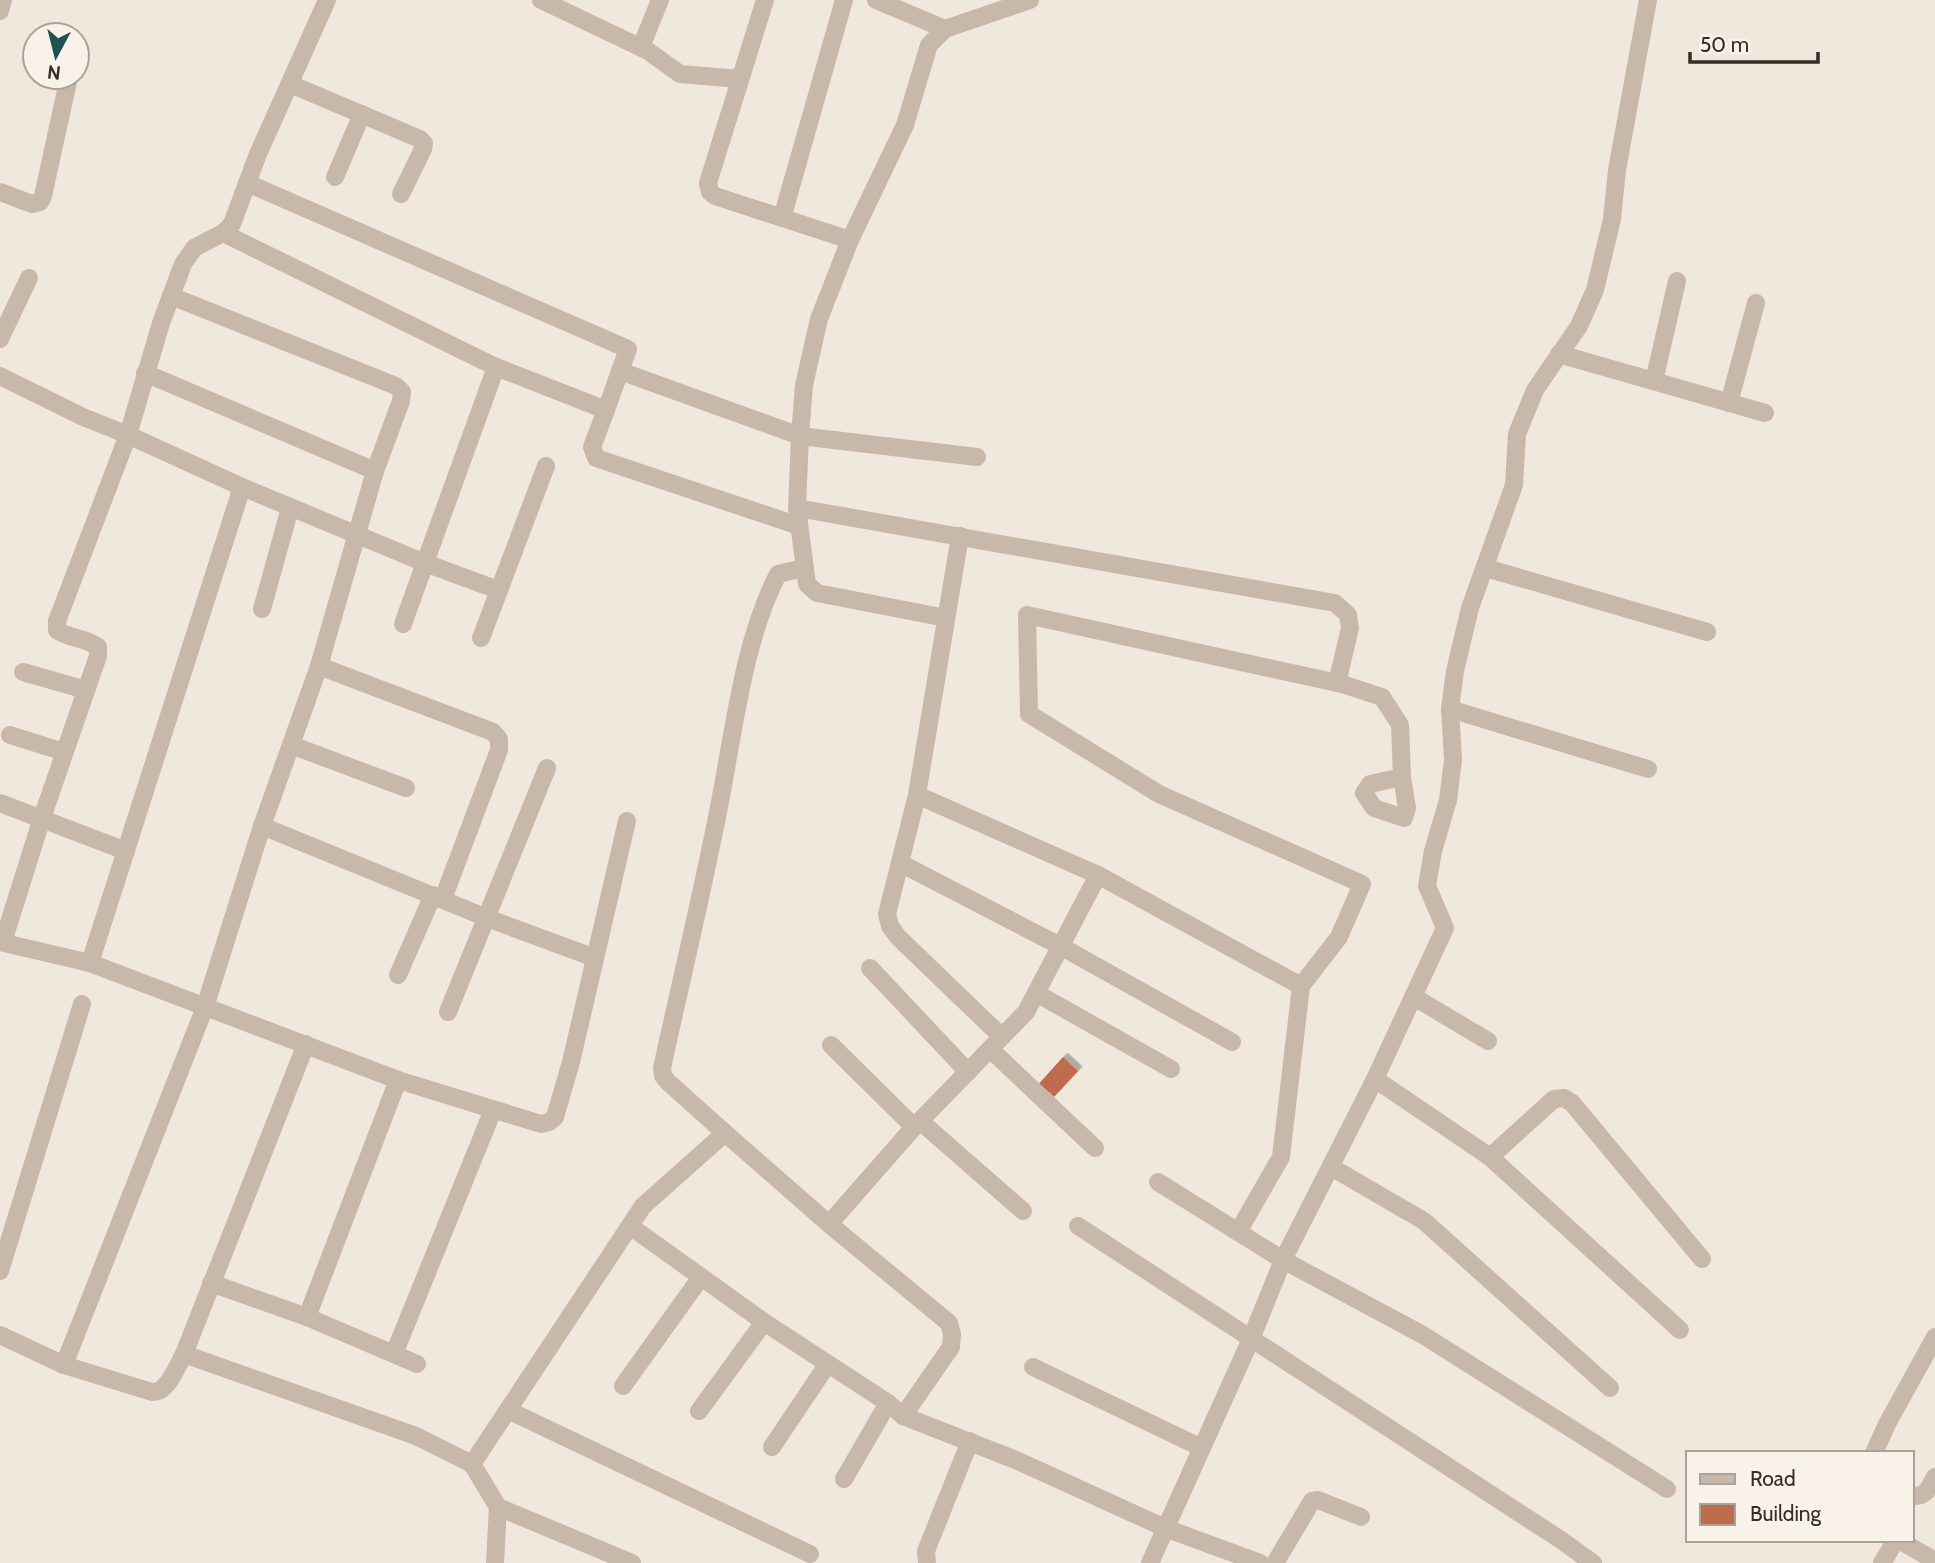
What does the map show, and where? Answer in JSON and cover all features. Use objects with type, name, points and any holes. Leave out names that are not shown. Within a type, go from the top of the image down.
[{"type":"street","points":[[0,10],[3,0]]},
{"type":"street","points":[[327,0],[247,183],[232,224],[223,233],[194,248],[183,264],[145,373],[128,435],[57,621],[57,629],[63,635],[90,641],[97,648],[98,656],[1,942],[90,963],[398,1080],[541,1124],[555,1117],[571,1062],[626,821]]},
{"type":"street","points":[[541,0],[641,47],[680,74],[740,79]]},
{"type":"street","points":[[641,47],[660,0]]},
{"type":"street","points":[[765,0],[708,183],[710,192],[715,196],[850,240]]},
{"type":"street","points":[[782,218],[844,0]]},
{"type":"street","points":[[876,0],[945,29]]},
{"type":"street","points":[[946,618],[817,593],[807,584],[797,508],[804,385],[819,320],[850,240],[905,125],[929,45],[945,29],[1030,0]]},
{"type":"street","points":[[1150,1563],[1251,1339],[1283,1260],[1375,1079],[1445,928],[1427,886],[1433,851],[1448,800],[1453,760],[1450,709],[1455,671],[1470,608],[1514,485],[1517,434],[1535,390],[1579,326],[1598,278],[1612,219],[1617,170],[1648,0]]},
{"type":"street","points":[[290,84],[420,139],[424,143],[423,149],[401,194]]},
{"type":"street","points":[[0,192],[32,204],[40,202],[66,91]]},
{"type":"street","points":[[335,177],[362,114]]},
{"type":"street","points":[[247,183],[628,349],[592,447],[596,458],[799,526]]},
{"type":"street","points":[[223,233],[496,367],[606,410]]},
{"type":"street","points":[[0,338],[6,309],[29,278]]},
{"type":"street","points":[[1654,382],[1677,281]]},
{"type":"street","points":[[64,1365],[205,1007],[262,826],[319,666],[375,471],[401,401],[402,391],[396,386],[171,296]]},
{"type":"street","points":[[1730,403],[1756,303]]},
{"type":"street","points":[[1559,354],[1765,413]]},
{"type":"street","points":[[403,624],[496,367]]},
{"type":"street","points":[[620,371],[800,436],[976,457]]},
{"type":"street","points":[[145,373],[375,471]]},
{"type":"street","points":[[0,376],[83,417],[290,508],[498,590]]},
{"type":"street","points":[[481,638],[546,466]]},
{"type":"street","points":[[90,963],[242,487]]},
{"type":"street","points":[[262,609],[290,508]]},
{"type":"street","points":[[797,508],[1335,603],[1348,615],[1350,628],[1337,683]]},
{"type":"street","points":[[960,536],[917,795],[887,914],[890,926],[898,937],[1095,1148]]},
{"type":"street","points":[[803,568],[778,574],[768,594],[750,655],[662,1068],[667,1082],[829,1224],[948,1323],[952,1334],[951,1348],[903,1416]]},
{"type":"street","points":[[1486,568],[1707,632]]},
{"type":"street","points":[[1238,1232],[1281,1157],[1301,986],[1339,937],[1362,884],[1160,794],[1029,714],[1027,615],[1337,683],[1382,697],[1400,725],[1402,777]]},
{"type":"street","points":[[319,666],[493,732],[499,739],[499,750],[438,897],[398,975]]},
{"type":"street","points":[[23,672],[86,690]]},
{"type":"street","points":[[1450,709],[1648,769]]},
{"type":"street","points":[[10,735],[64,752]]},
{"type":"street","points":[[291,745],[406,789]]},
{"type":"street","points":[[448,1012],[547,768]]},
{"type":"street","points":[[917,795],[1098,876],[1301,986]]},
{"type":"street","points":[[0,803],[126,851]]},
{"type":"street","points":[[262,826],[487,919],[596,958]]},
{"type":"street","points":[[900,863],[1062,947],[1232,1041]]},
{"type":"street","points":[[829,1224],[917,1124],[1026,1012],[1098,876]]},
{"type":"street","points":[[870,968],[968,1072]]},
{"type":"street","points":[[1037,993],[1171,1069]]},
{"type":"street","points":[[1414,997],[1488,1041]]},
{"type":"street","points":[[0,1271],[82,1003]]},
{"type":"street","points":[[0,1335],[64,1365],[158,1392],[165,1387],[184,1354],[306,1044]]},
{"type":"street","points":[[831,1045],[917,1124],[1024,1211]]},
{"type":"street","points":[[1375,1079],[1490,1157],[1680,1330]]},
{"type":"street","points":[[307,1317],[398,1080]]},
{"type":"street","points":[[1490,1157],[1554,1099],[1563,1098],[1572,1103],[1702,1259]]},
{"type":"street","points":[[394,1354],[493,1110]]},
{"type":"street","points":[[472,1464],[643,1206],[726,1133]]},
{"type":"street","points":[[1331,1167],[1424,1220],[1610,1388]]},
{"type":"street","points":[[1158,1182],[1283,1260],[1423,1335],[1667,1489]]},
{"type":"street","points":[[630,1226],[764,1322],[888,1403],[903,1416],[970,1441],[1165,1528],[1260,1563]]},
{"type":"street","points":[[1078,1226],[1593,1563]]},
{"type":"street","points":[[623,1385],[701,1277]]},
{"type":"street","points":[[211,1283],[307,1317],[417,1364]]},
{"type":"street","points":[[699,1411],[764,1322]]},
{"type":"street","points":[[1875,1451],[1935,1337]]},
{"type":"street","points":[[184,1354],[416,1436],[472,1464],[498,1507],[495,1563]]},
{"type":"street","points":[[772,1447],[827,1365]]},
{"type":"street","points":[[1033,1367],[1202,1448]]},
{"type":"street","points":[[844,1479],[888,1403]]},
{"type":"street","points":[[508,1410],[810,1554]]},
{"type":"street","points":[[927,1563],[926,1551],[970,1441]]},
{"type":"street","points":[[1914,1496],[1926,1493],[1935,1477]]},
{"type":"street","points":[[1275,1563],[1312,1501],[1318,1500],[1361,1517]]},
{"type":"street","points":[[498,1507],[632,1563]]},
{"type":"street","points":[[1882,1563],[1897,1542]]},
{"type":"street","points":[[1902,1542],[1935,1561]]},
{"type":"building","points":[[1063,1057],[1078,1071],[1054,1097],[1049,1092],[1045,1095],[1036,1087]]}]
